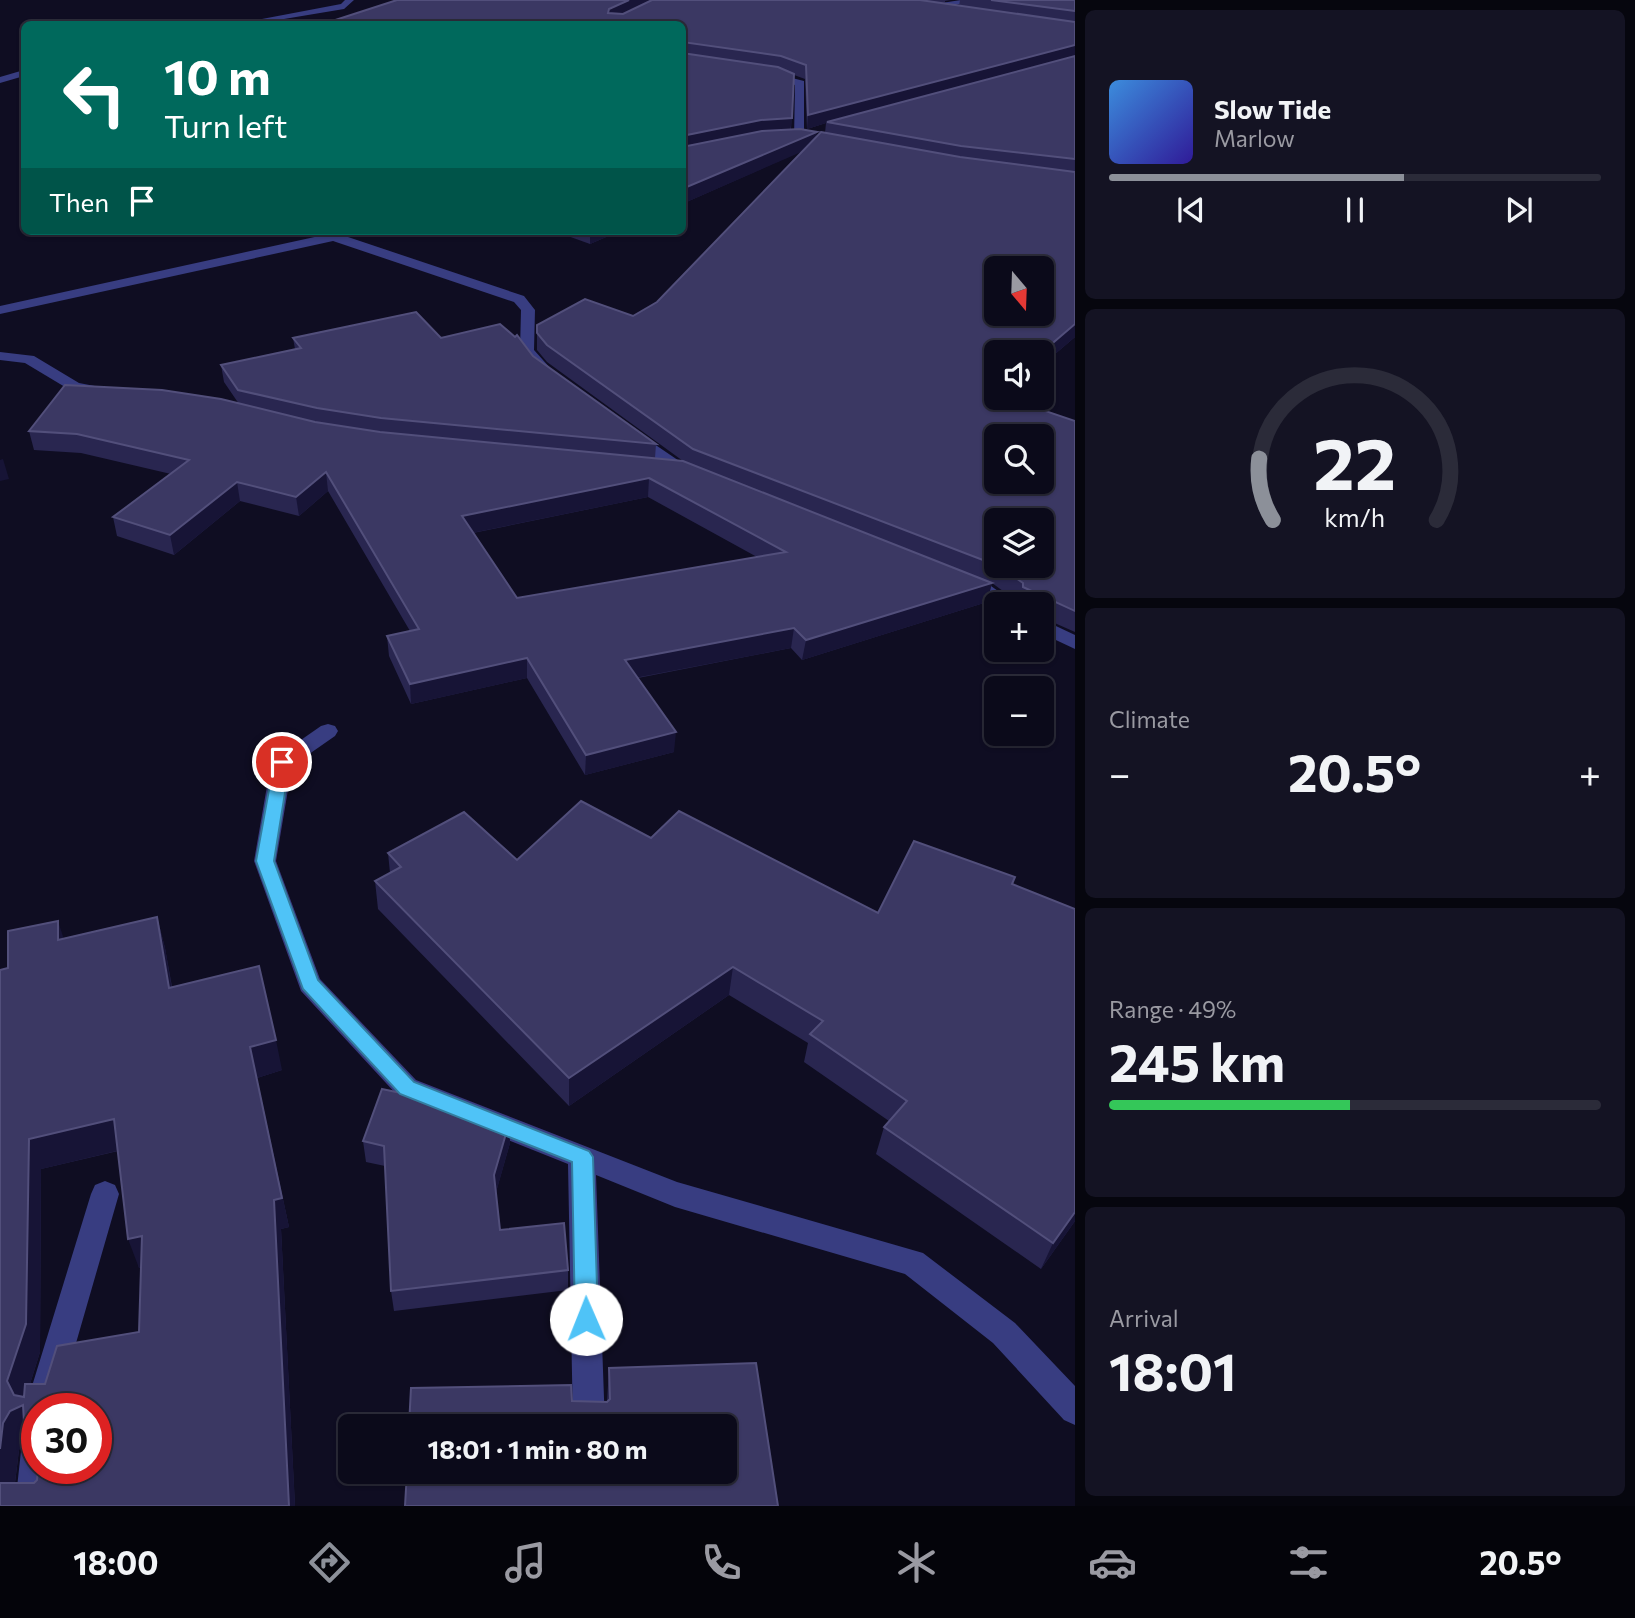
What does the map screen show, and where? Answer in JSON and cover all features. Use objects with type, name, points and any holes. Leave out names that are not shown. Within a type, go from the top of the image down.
[{"type":"street","points":[[258,21],[344,6],[350,0]]},
{"type":"street","points":[[966,14],[911,7],[986,0]]},
{"type":"street","points":[[751,71],[779,75],[800,83],[798,137]]},
{"type":"street","points":[[0,80],[21,74]]},
{"type":"street","points":[[785,138],[825,136]]},
{"type":"street","points":[[0,310],[343,235]]},
{"type":"street","points":[[335,237],[519,299],[528,310],[527,351],[551,375]]},
{"type":"street","points":[[0,356],[29,359],[75,387],[116,393]]},
{"type":"street","points":[[618,423],[684,472],[709,482]]},
{"type":"street","points":[[656,469],[684,472]]},
{"type":"street","points":[[948,575],[988,592]]},
{"type":"street","points":[[1054,632],[1075,643]]},
{"type":"street","points":[[328,731],[282,762],[265,861],[310,984],[407,1088],[675,1194],[914,1263],[1004,1333],[1075,1409]]},
{"type":"street","points":[[582,1157],[589,1414]]},
{"type":"street","points":[[46,1393],[105,1194]]},
{"type":"street","points":[[32,1506],[34,1484]]},
{"type":"street","points":[[590,1484],[591,1506]]},
{"type":"building","points":[[397,0],[629,0],[609,9],[608,13],[623,14],[652,0],[920,0],[1075,22],[1075,45],[808,115],[806,65],[781,56],[686,43],[686,21],[332,21]]},
{"type":"building","points":[[991,0],[1075,0],[1075,11]]},
{"type":"building","points":[[686,54],[778,67],[794,74],[792,118],[761,120],[686,135]]},
{"type":"building","points":[[1075,56],[1075,159],[961,146],[827,122]]},
{"type":"building","points":[[800,129],[817,132],[686,187],[686,146],[762,131]]},
{"type":"building","points":[[821,132],[960,157],[1075,172],[1075,324],[1054,342],[984,340],[984,410],[1042,410],[1075,421],[1075,611],[1054,601],[1054,592],[1034,592],[1023,587],[1023,583],[1016,578],[1054,578],[1054,508],[984,508],[984,560],[693,449],[547,345],[537,333],[537,325],[585,299],[633,316],[657,302]]},
{"type":"building","points":[[416,312],[441,338],[500,324],[515,337],[517,335],[533,356],[656,444],[381,418],[317,408],[238,390],[221,365],[301,348],[293,338]]},
{"type":"building","points":[[65,385],[162,390],[221,399],[315,422],[380,432],[683,461],[992,583],[806,640],[794,628],[625,660],[676,732],[586,755],[527,658],[410,684],[387,636],[419,629],[326,472],[296,497],[237,482],[170,535],[113,517],[189,460],[77,434],[29,431]],"holes":[[[649,478],[786,552],[517,598],[462,516]]]},
{"type":"building","points":[[581,801],[651,838],[679,811],[878,913],[914,841],[1015,877],[1012,884],[1075,909],[1075,1212],[1053,1243],[884,1127],[907,1101],[810,1034],[823,1021],[733,967],[569,1078],[375,881],[401,867],[388,853],[464,812],[517,860]]},
{"type":"building","points":[[157,917],[169,988],[259,966],[276,1040],[250,1047],[282,1198],[274,1200],[289,1506],[0,1506],[0,1483],[112,1484],[112,1393],[24,1393],[25,1384],[45,1384],[57,1346],[139,1332],[142,1236],[128,1239],[114,1119],[29,1139],[26,1324],[7,1381],[14,1395],[21,1396],[21,1406],[10,1411],[3,1423],[0,1449],[0,970],[8,968],[8,931],[58,921],[58,940]]},
{"type":"building","points":[[382,1089],[472,1108],[509,1123],[494,1175],[500,1230],[564,1223],[568,1270],[391,1291],[384,1146],[363,1141]]},
{"type":"building","points":[[756,1363],[778,1506],[405,1506],[406,1484],[737,1484],[737,1414],[410,1414],[411,1388],[571,1385],[572,1401],[607,1402],[610,1399],[609,1368]]},
{"type":"route","points":[[282,762],[265,861],[310,984],[407,1088],[582,1157],[586,1319]]}]
